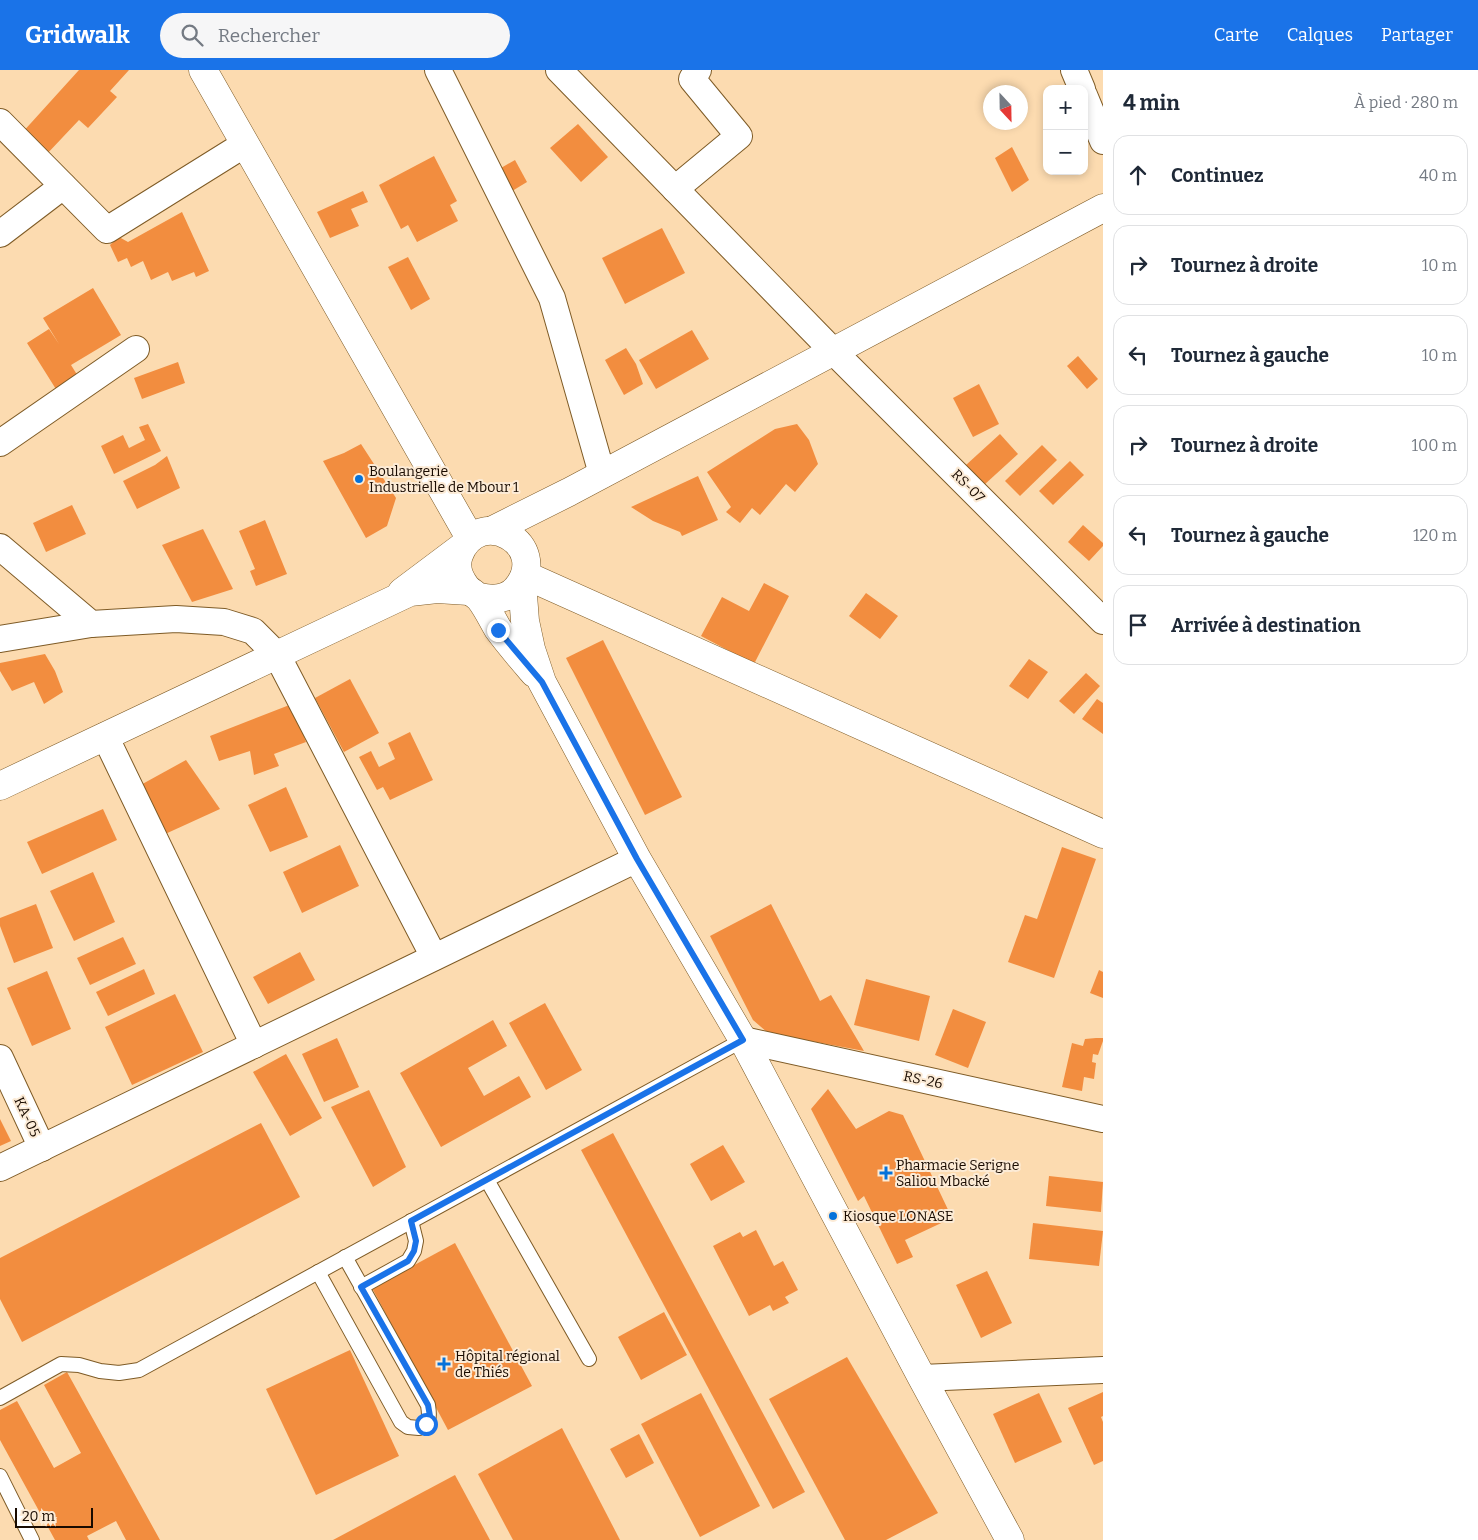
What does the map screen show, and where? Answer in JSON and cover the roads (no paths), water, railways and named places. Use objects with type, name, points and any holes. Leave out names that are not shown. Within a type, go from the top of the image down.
[{"type":"main road","points":[[203,70],[475,538]]},
{"type":"main road","points":[[389,602],[475,538],[569,492],[1103,208]]},
{"type":"main road","points":[[0,786],[410,592],[437,589],[474,594],[491,600],[504,598],[514,591],[525,575],[532,540],[542,520],[569,492]]},
{"type":"main road","points":[[542,682],[498,630],[474,594],[461,581],[458,570],[458,558],[475,538],[504,533],[514,538],[522,547],[526,557],[525,621],[531,649],[542,682],[637,859],[743,1040],[1010,1540]]},
{"type":"main road","points":[[525,575],[1103,834]]},
{"type":"street","points":[[438,70],[552,298],[602,474]]},
{"type":"street","name":"RS-07","points":[[559,70],[833,351],[1103,621]]},
{"type":"street","points":[[675,189],[739,136],[692,79],[698,70]]},
{"type":"street","points":[[1074,70],[1080,85]]},
{"type":"street","points":[[1088,105],[1103,141]]},
{"type":"street","points":[[0,122],[107,230],[245,144]]},
{"type":"street","points":[[0,234],[63,186]]},
{"type":"street","points":[[0,443],[136,349]]},
{"type":"street","points":[[0,547],[91,624]]},
{"type":"street","points":[[0,639],[91,624],[176,619],[224,622],[253,631],[277,655],[434,957]]},
{"type":"street","points":[[106,736],[254,1045]]},
{"type":"street","points":[[0,1168],[637,859]]},
{"type":"street","name":"RS-26","points":[[743,1040],[1103,1119]]},
{"type":"street","name":"KA-05","points":[[0,1058],[42,1148]]},
{"type":"street","points":[[922,1378],[1103,1370]]},
{"type":"lane","points":[[0,1398],[61,1364],[79,1365],[100,1372],[119,1373],[138,1370],[743,1040]]},
{"type":"lane","points":[[487,1180],[589,1359]]},
{"type":"lane","points":[[361,1287],[408,1261],[414,1251],[416,1241],[411,1221]]},
{"type":"lane","points":[[318,1272],[401,1422],[408,1427],[419,1428],[426,1424],[430,1416],[428,1405],[344,1257]]},
{"type":"lane","points":[[0,1476],[32,1540]]},
{"type":"place","name":"Boulangerie Industrielle de Mbour 1","points":[[359,479]]},
{"type":"place","name":"Pharmacie Serigne Saliou Mbacké","points":[[886,1173]]},
{"type":"place","name":"Kiosque LONASE","points":[[833,1216]]},
{"type":"place","name":"Hôpital régional de Thiés","points":[[444,1364]]}]
